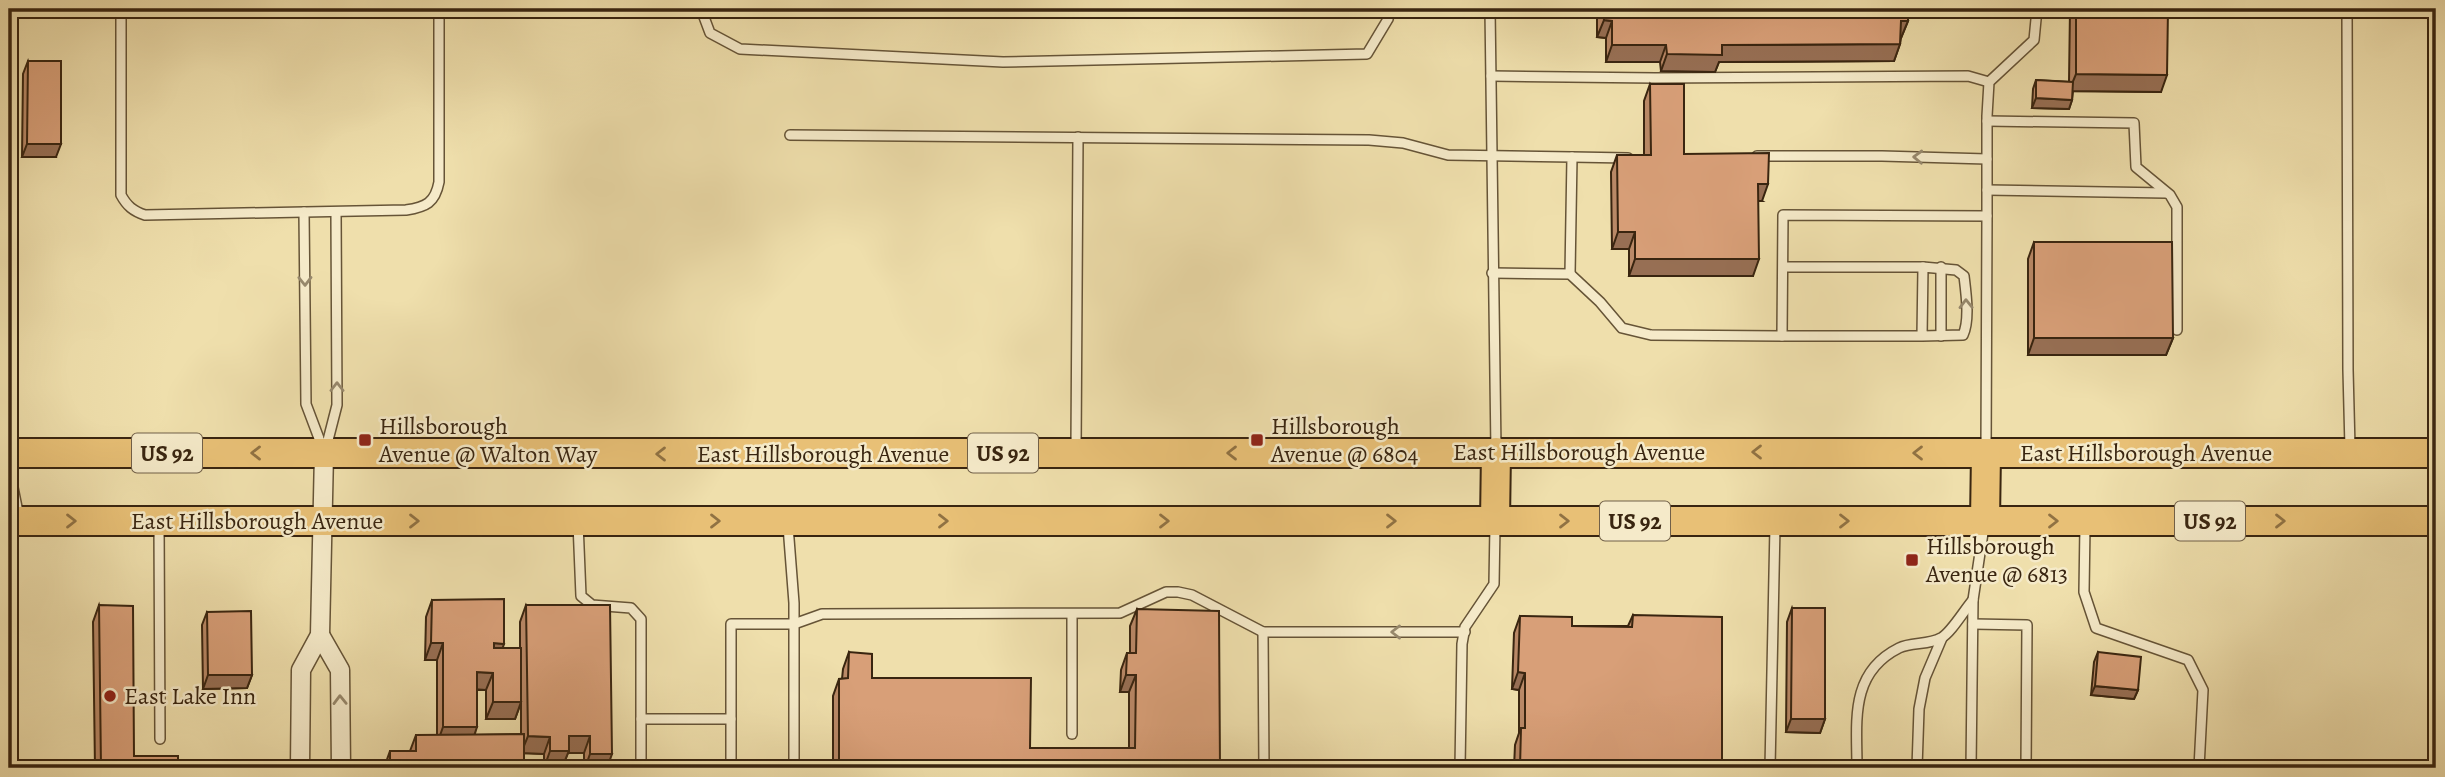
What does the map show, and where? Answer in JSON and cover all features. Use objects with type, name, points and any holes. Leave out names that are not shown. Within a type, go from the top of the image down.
[{"type":"main road","points":[[1495,521],[1496,452]]},
{"type":"main road","name":"East Hillsborough Avenue","points":[[9,453],[2436,453]]},
{"type":"main road","points":[[1984,521],[1986,453]]},
{"type":"main road","name":"East Hillsborough Avenue","points":[[15,521],[2436,521]]},
{"type":"street","points":[[300,768],[302,670],[320,635],[324,453]]},
{"type":"street","points":[[320,635],[340,670],[341,768]]},
{"type":"lane","points":[[121,9],[121,195],[126,205],[145,215],[406,211],[421,208],[437,194],[439,181],[439,9]]},
{"type":"lane","points":[[701,9],[710,33],[740,49],[1003,62],[1367,54],[1388,19],[1390,9]]},
{"type":"lane","points":[[1490,9],[1496,452]]},
{"type":"lane","points":[[1986,453],[1989,82],[2034,40],[2037,9]]},
{"type":"lane","points":[[2347,9],[2350,453]]},
{"type":"lane","points":[[1491,76],[1968,76],[1989,82]]},
{"type":"lane","points":[[1987,121],[2134,123],[2136,167],[2166,193],[2177,207],[2177,330]]},
{"type":"lane","points":[[790,135],[1368,139],[1403,143],[1448,155],[1640,158]]},
{"type":"lane","points":[[1076,453],[1078,137]]},
{"type":"lane","points":[[1749,156],[1987,159]]},
{"type":"lane","points":[[1570,274],[1572,157]]},
{"type":"lane","points":[[1987,190],[2166,193]]},
{"type":"lane","points":[[304,212],[306,404],[324,453]]},
{"type":"lane","points":[[324,453],[337,405],[336,212]]},
{"type":"lane","points":[[1782,336],[1783,215],[1987,216]]},
{"type":"lane","points":[[1492,273],[1570,274],[1600,302],[1622,328],[1651,335],[1941,337],[1963,335],[1966,328],[1964,276],[1956,270],[1941,267],[1784,267]]},
{"type":"lane","points":[[1922,337],[1923,267]]},
{"type":"lane","points":[[1941,267],[1941,337]]},
{"type":"lane","points":[[9,468],[15,521]]},
{"type":"lane","points":[[159,521],[160,739]]},
{"type":"lane","points":[[578,521],[580,596],[592,605],[632,608],[641,618],[641,768]]},
{"type":"lane","points":[[787,521],[794,624],[794,768]]},
{"type":"lane","points":[[1461,768],[1462,644],[1472,615],[1487,598],[1494,584],[1495,521]]},
{"type":"lane","points":[[1770,768],[1776,521]]},
{"type":"lane","points":[[1971,768],[1973,600],[1984,521]]},
{"type":"lane","points":[[2085,521],[2084,592],[2096,628],[2188,660],[2203,690],[2199,768]]},
{"type":"lane","points":[[731,768],[731,624],[794,624],[822,614],[1120,613],[1166,592],[1178,592],[1192,595],[1262,632],[1465,632]]},
{"type":"lane","points":[[1917,768],[1919,709],[1925,678],[1942,638],[1973,600]]},
{"type":"lane","points":[[1072,614],[1072,734]]},
{"type":"lane","points":[[1973,624],[2027,625],[2026,768]]},
{"type":"lane","points":[[1262,632],[1264,768]]},
{"type":"lane","points":[[1857,768],[1857,700],[1867,676],[1882,659],[1901,647],[1942,638]]},
{"type":"lane","points":[[641,719],[731,719]]},
{"type":"building","points":[[1603,9],[1908,9],[1908,21],[1901,21],[1900,44],[1722,45],[1722,55],[1667,54],[1666,45],[1612,45],[1612,21],[1604,20]]},
{"type":"building","points":[[2076,9],[2168,9],[2167,75],[2076,74]]},
{"type":"building","points":[[28,61],[61,61],[61,144],[27,144]]},
{"type":"building","points":[[2036,80],[2073,82],[2072,100],[2036,98]]},
{"type":"building","points":[[1650,84],[1684,84],[1684,154],[1769,153],[1768,184],[1758,184],[1759,259],[1635,259],[1635,232],[1618,232],[1617,155],[1651,155]]},
{"type":"building","points":[[2034,242],[2172,242],[2173,338],[2034,338]]},
{"type":"building","points":[[504,599],[504,644],[494,643],[494,648],[521,648],[521,702],[493,702],[493,673],[477,672],[477,727],[443,727],[443,643],[431,643],[432,600]]},
{"type":"building","name":"East Lake Inn","points":[[99,605],[133,606],[134,756],[178,756],[178,768],[101,768]]},
{"type":"building","points":[[526,605],[610,605],[612,754],[590,754],[590,736],[569,736],[569,751],[550,751],[550,737],[528,736]]},
{"type":"building","points":[[1792,608],[1825,608],[1825,719],[1791,719]]},
{"type":"building","points":[[1137,609],[1219,611],[1220,768],[839,768],[839,679],[848,678],[849,652],[872,654],[872,678],[1031,678],[1030,748],[1135,748],[1136,675],[1126,675],[1127,653],[1136,653]]},
{"type":"building","points":[[251,611],[252,675],[208,675],[207,612]]},
{"type":"building","points":[[1633,615],[1722,617],[1722,768],[1520,768],[1521,728],[1525,728],[1525,673],[1518,672],[1520,616],[1572,617],[1572,626],[1632,627]]},
{"type":"building","points":[[2098,652],[2141,657],[2138,690],[2095,686]]},
{"type":"building","points":[[524,734],[524,768],[390,768],[390,751],[416,751],[416,735]]},
{"type":"place","name":"Hillsborough Avenue @ Walton Way","points":[[365,440]]},
{"type":"place","name":"Hillsborough Avenue @ 6804","points":[[1257,440]]},
{"type":"place","name":"Hillsborough Avenue @ 6813","points":[[1912,560]]},
{"type":"place","name":"East Lake Inn","points":[[110,696]]}]
